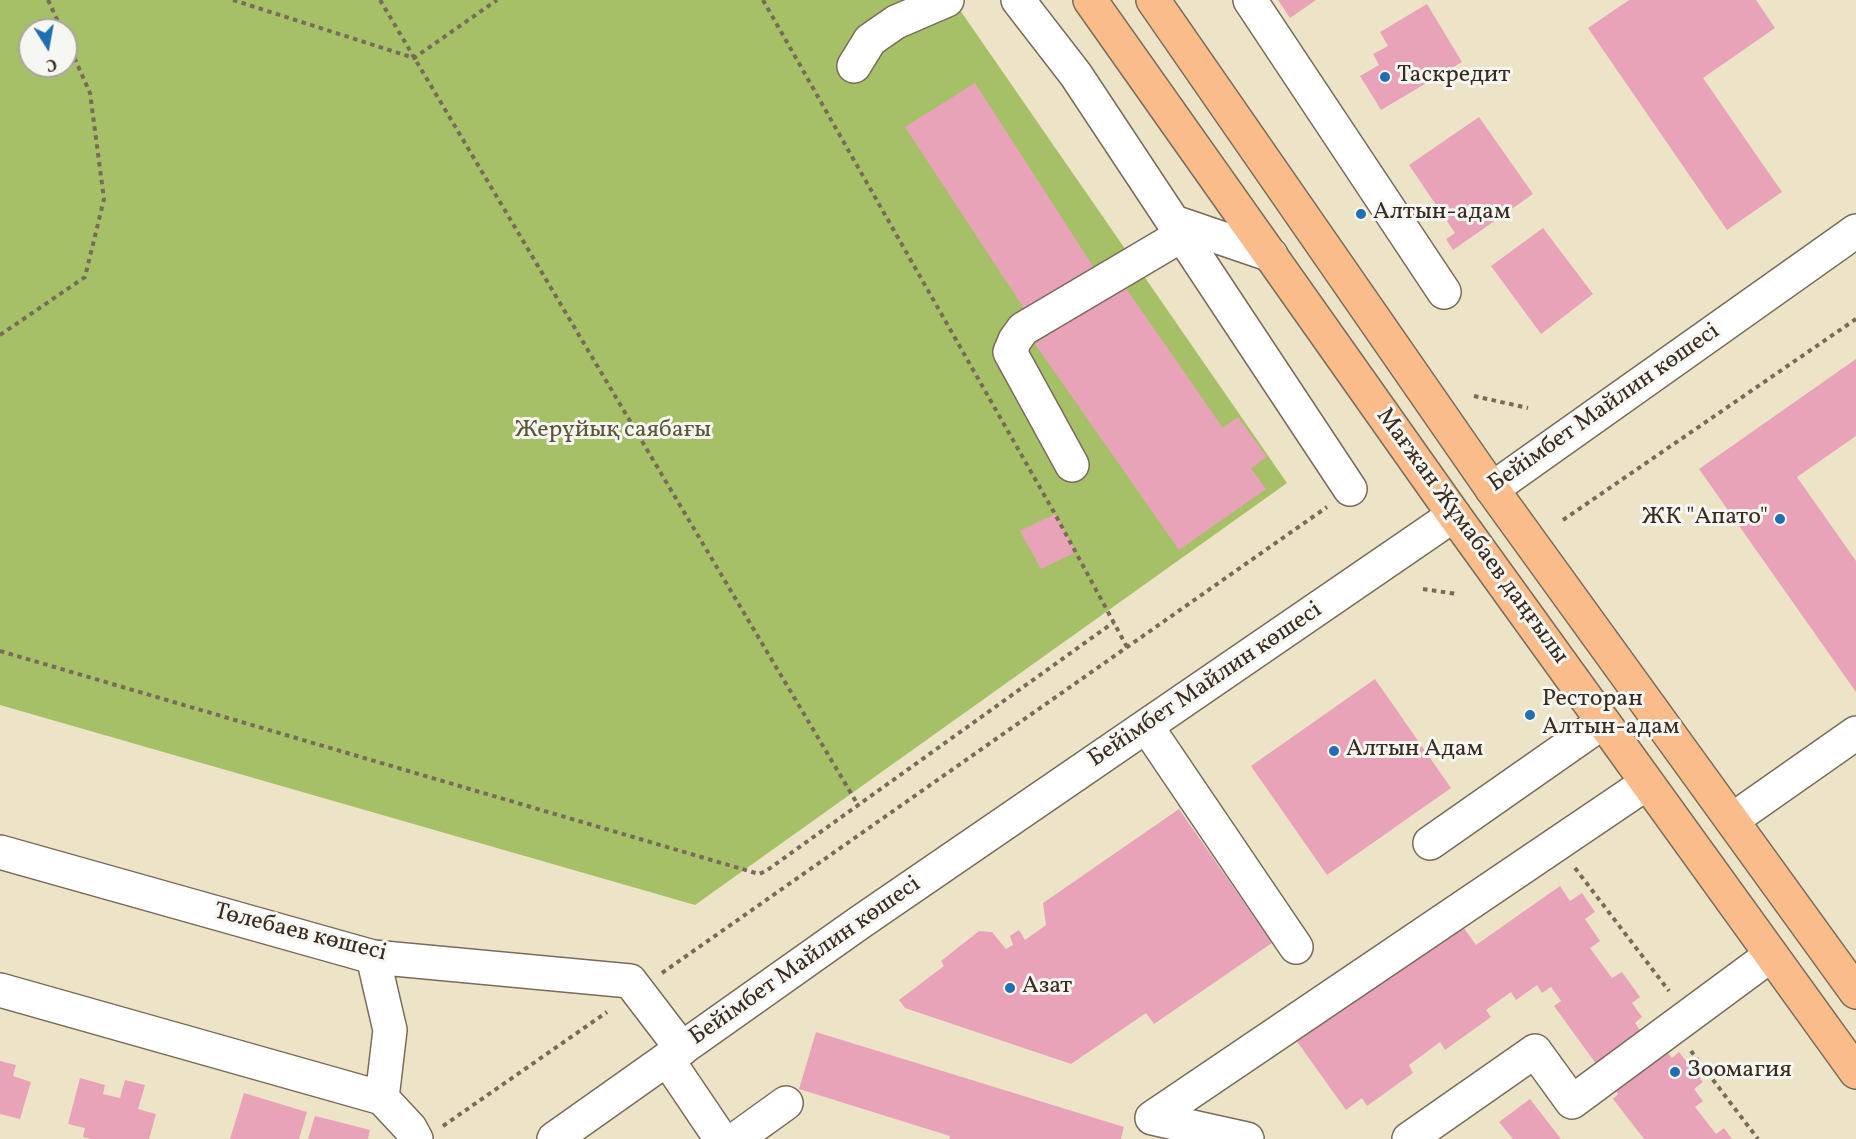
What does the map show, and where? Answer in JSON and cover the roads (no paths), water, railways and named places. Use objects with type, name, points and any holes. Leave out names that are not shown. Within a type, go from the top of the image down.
[{"type":"main road","name":"Мағжан Жұмабаев даңғылы","points":[[1090,0],[1454,515],[1856,1072]]},
{"type":"main road","name":"Мағжан Жұмабаев даңғылы","points":[[1154,0],[1492,489],[1856,992]]},
{"type":"main road","name":"Бейімбет Майлин көшесі","points":[[1454,515],[1492,489]]},
{"type":"street","points":[[854,66],[870,40],[896,22],[947,0]]},
{"type":"street","points":[[1018,0],[1076,75],[1350,489]]},
{"type":"street","points":[[1250,0],[1444,292]]},
{"type":"street","points":[[1072,465],[1010,352],[1023,329],[1178,229],[1271,255]]},
{"type":"street","name":"Бейімбет Майлин көшесі","points":[[1492,489],[1856,231]]},
{"type":"street","name":"Бейімбет Майлин көшесі","points":[[554,1139],[859,923],[1454,515]]},
{"type":"street","points":[[1430,843],[1603,722]]},
{"type":"street","points":[[1147,727],[1296,946]]},
{"type":"street","points":[[1732,820],[1856,733]]},
{"type":"street","points":[[1149,1128],[1647,783]]},
{"type":"street","name":"Төлебаев көшесі","points":[[0,852],[374,957],[630,981],[638,990],[675,1054]]},
{"type":"street","points":[[1409,1139],[1535,1051],[1572,1102],[1771,955]]},
{"type":"street","points":[[374,957],[390,1030],[382,1098]]},
{"type":"street","points":[[0,990],[382,1098],[410,1128],[429,1133]]},
{"type":"street","points":[[675,1054],[721,1139]]},
{"type":"street","points":[[736,1139],[786,1103]]},
{"type":"street","points":[[1149,1128],[1247,1139]]},
{"type":"place","name":"Таскредит","points":[[1385,77]]},
{"type":"place","name":"Алтын-адам","points":[[1361,214]]},
{"type":"place","name":"ЖК \"Апато\"","points":[[1780,519]]},
{"type":"place","name":"Ресторан Алтын-адам","points":[[1530,715]]},
{"type":"place","name":"Алтын Адам","points":[[1334,751]]},
{"type":"place","name":"Азат","points":[[1010,988]]},
{"type":"place","name":"Зоомагия","points":[[1675,1072]]},
{"type":"park label","name":"Жерұйық саябағы","points":[[613,432]]}]
